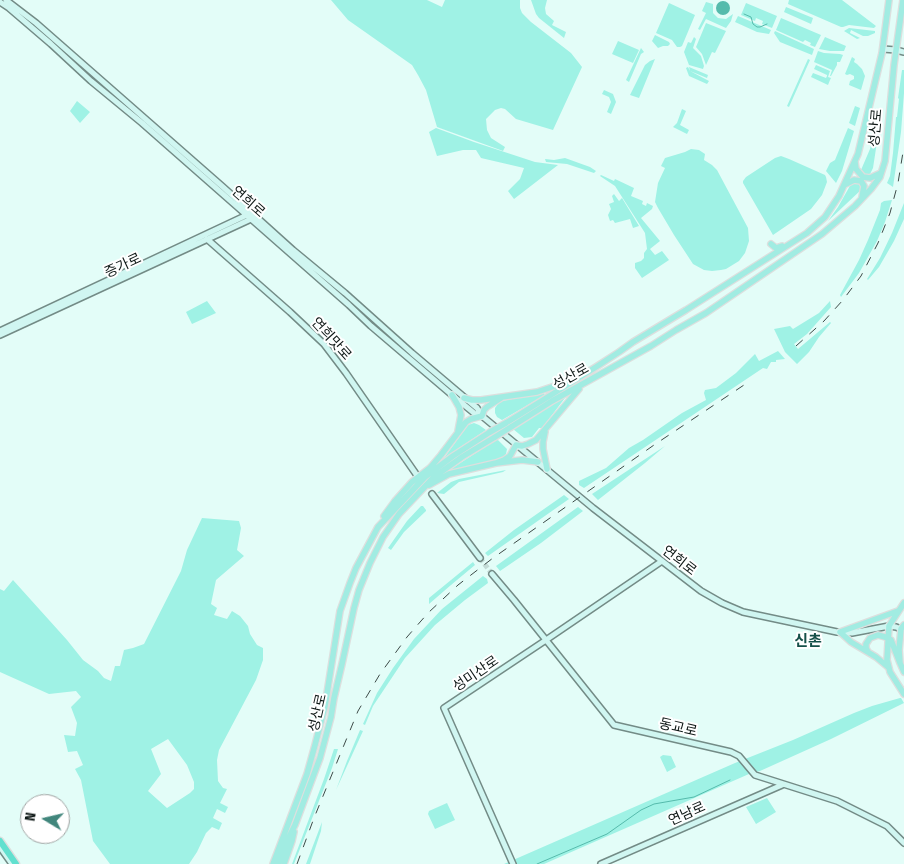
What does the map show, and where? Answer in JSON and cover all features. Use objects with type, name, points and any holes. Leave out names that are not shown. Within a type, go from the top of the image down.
[{"type":"highway","points":[[0,842],[14,864]]},
{"type":"main road","name":"연희로","points":[[6,0],[36,23],[251,216],[370,326],[452,396],[474,413],[482,416]]},
{"type":"main road","name":"성산로","points":[[508,425],[633,342],[807,233],[825,217],[844,186],[861,143],[882,49],[889,0]]},
{"type":"main road","name":"성산로","points":[[271,864],[307,774],[325,706],[340,611],[356,568],[378,526],[425,477],[453,456],[584,384],[706,313],[822,234],[862,199],[875,185],[882,172],[886,157],[896,50],[903,0]]},
{"type":"main road","name":"연희로","points":[[0,2],[251,216],[345,293],[477,408],[482,416],[516,445],[701,591],[736,610],[840,632],[859,632],[889,626],[903,627]]},
{"type":"main road","points":[[896,50],[904,48]]},
{"type":"main road","points":[[882,49],[904,52]]},
{"type":"main road","points":[[855,162],[859,175],[863,177],[870,178],[882,172]]},
{"type":"main road","points":[[844,186],[854,180],[862,182],[864,190],[862,199]]},
{"type":"main road","name":"증가로","points":[[0,335],[207,239],[251,216]]},
{"type":"main road","name":"증가로","points":[[0,331],[251,216]]},
{"type":"main road","name":"연희맛로","points":[[207,239],[324,344],[416,474]]},
{"type":"main road","points":[[759,263],[768,254],[770,245],[778,248],[796,240]]},
{"type":"main road","points":[[464,398],[479,400],[538,392],[578,378]]},
{"type":"main road","points":[[496,463],[510,456],[516,445],[522,446],[532,443],[540,436],[584,384]]},
{"type":"main road","points":[[452,396],[459,407],[461,415],[456,436]]},
{"type":"main road","points":[[378,526],[394,501],[412,482],[430,468],[466,422],[482,416],[487,407],[501,398]]},
{"type":"main road","points":[[547,469],[543,442],[548,426]]},
{"type":"main road","name":"성산로","points":[[295,825],[312,780],[327,730],[359,590],[383,537],[399,514],[434,476],[493,434]]},
{"type":"main road","points":[[423,488],[450,474],[496,463],[522,460],[538,462]]},
{"type":"main road","points":[[432,494],[480,558]]},
{"type":"main road","name":"성미산로","points":[[513,864],[444,708],[662,561]]},
{"type":"main road","name":"동교로","points":[[492,574],[614,725],[731,752],[739,756],[755,776],[837,801],[887,826],[904,843]]},
{"type":"main road","points":[[904,603],[889,626],[887,660],[893,678],[904,694]]},
{"type":"main road","points":[[888,667],[851,642],[840,632],[898,611]]},
{"type":"main road","points":[[900,663],[899,650],[903,627]]},
{"type":"main road","points":[[870,654],[866,646],[870,638],[878,635],[888,638],[891,640],[904,672]]},
{"type":"main road","name":"연남로","points":[[601,864],[782,784]]},
{"type":"main road","points":[[278,864],[295,825]]},
{"type":"main road","points":[[284,864],[295,825]]},
{"type":"main road","points":[[0,847],[14,864]]},
{"type":"shaded area","points":[[331,0],[427,0],[442,7],[445,0],[520,0],[522,13],[571,53],[582,67],[553,130],[516,119],[505,109],[501,108],[495,110],[486,119],[487,130],[491,138],[505,147],[503,151],[437,127],[426,90],[412,65],[348,20]]},
{"type":"shaded area","points":[[531,0],[547,0],[546,14],[554,21],[552,25],[566,32],[564,38],[539,18]]},
{"type":"shaded area","points":[[789,0],[842,0],[876,26],[874,28],[849,25],[841,27],[788,4]]},
{"type":"shaded area","points":[[723,1],[728,3],[730,8],[728,13],[723,15],[718,13],[716,8],[718,3]]},
{"type":"shaded area","points":[[706,2],[713,4],[713,13],[718,18],[726,19],[733,14],[726,28],[706,19],[700,30],[698,29],[706,13],[702,11]]},
{"type":"shaded area","points":[[669,3],[695,15],[680,47],[677,47],[672,40],[656,33]]},
{"type":"shaded area","points":[[746,3],[777,16],[772,28],[762,24],[763,21],[756,18],[755,21],[741,15]]},
{"type":"shaded area","points":[[786,7],[813,18],[811,24],[784,12]]},
{"type":"shaded area","points":[[738,16],[771,30],[769,34],[757,32],[735,22]]},
{"type":"shaded area","points":[[781,18],[821,35],[815,47],[805,40],[803,42],[776,30]]},
{"type":"shaded area","points":[[706,23],[726,31],[715,53],[712,52],[706,65],[702,54],[696,47]]},
{"type":"shaded area","points":[[849,28],[875,31],[875,33],[863,36],[851,30],[850,33],[860,38],[857,39],[844,31]]},
{"type":"shaded area","points":[[775,31],[814,49],[812,55],[780,42],[774,33]]},
{"type":"shaded area","points":[[655,35],[670,44],[658,48],[652,41]]},
{"type":"shaded area","points":[[694,37],[696,39],[693,48],[701,56],[703,69],[689,65],[684,52],[688,42],[691,43]]},
{"type":"shaded area","points":[[825,37],[846,46],[844,51],[819,49]]},
{"type":"shaded area","points":[[618,41],[639,50],[633,63],[612,54]]},
{"type":"shaded area","points":[[641,48],[644,52],[641,54],[629,82],[626,80]]},
{"type":"shaded area","points":[[818,51],[843,55],[840,62],[837,62],[831,76],[832,70],[814,62]]},
{"type":"shaded area","points":[[852,57],[865,76],[861,90],[849,85],[854,76],[845,74]]},
{"type":"shaded area","points":[[655,59],[639,98],[630,95],[645,65]]},
{"type":"shaded area","points":[[808,59],[810,60],[789,107],[787,106]]},
{"type":"shaded area","points":[[816,65],[830,71],[828,77],[831,78],[828,85],[811,77],[813,73],[826,78],[827,76],[814,69]]},
{"type":"shaded area","points":[[688,67],[690,71],[709,81],[707,84],[689,76],[686,68]]},
{"type":"shaded area","points":[[689,67],[708,75],[707,78],[690,71]]},
{"type":"shaded area","points":[[902,70],[904,70],[904,93],[901,132],[893,187],[887,183],[890,176]]},
{"type":"shaded area","points":[[604,90],[613,94],[616,102],[611,114],[607,112],[611,102],[609,97],[602,94]]},
{"type":"shaded area","points":[[77,101],[90,112],[80,123],[70,111]]},
{"type":"shaded area","points":[[855,106],[860,108],[855,126],[849,123]]},
{"type":"shaded area","points":[[682,109],[686,111],[680,125],[689,130],[687,134],[673,127],[677,123]]},
{"type":"shaded area","points":[[436,128],[535,162],[558,165],[514,199],[508,191],[520,179],[524,168],[481,158],[476,150],[463,150],[437,156],[429,132]]},
{"type":"shaded area","points":[[848,128],[854,131],[842,171],[836,183],[826,171],[830,163],[835,160]]},
{"type":"shaded area","points":[[872,141],[874,143],[877,142],[873,168],[870,174],[865,174],[861,170]]},
{"type":"shaded area","points":[[691,149],[699,150],[705,154],[704,160],[717,170],[748,228],[749,241],[745,253],[739,261],[726,269],[704,270],[693,264],[655,202],[658,183],[665,168],[661,166],[665,158]]},
{"type":"shaded area","points":[[781,156],[825,175],[827,182],[822,195],[811,209],[773,235],[743,181],[746,177]]},
{"type":"shaded area","points":[[565,158],[596,171],[594,173],[567,164],[546,162],[545,159]]},
{"type":"shaded area","points":[[601,175],[634,188],[631,196],[643,201],[642,204],[646,206],[647,203],[653,206],[641,218],[660,241],[650,249],[655,255],[662,251],[669,260],[642,278],[635,268],[635,263],[644,258],[644,253],[647,249],[645,233],[615,186]]},
{"type":"shaded area","points":[[854,182],[861,183],[862,189],[828,221],[851,184]]},
{"type":"shaded area","points":[[614,194],[619,201],[622,198],[639,226],[633,228],[630,219],[615,223],[613,220],[610,221],[608,215],[611,209],[609,204],[614,202],[612,196]]},
{"type":"shaded area","points":[[892,200],[877,241],[859,273],[841,297],[840,295],[868,240],[881,203]]},
{"type":"shaded area","points":[[904,203],[904,219],[894,241],[879,267],[868,280],[892,233]]},
{"type":"shaded area","points":[[207,301],[216,313],[192,324],[186,312]]},
{"type":"shaded area","points":[[830,301],[831,307],[807,334],[794,344],[798,349],[831,323],[809,352],[797,364],[785,352],[774,329],[790,326],[793,329],[819,313]]},
{"type":"shaded area","points":[[778,351],[785,359],[771,362],[767,369],[763,368],[584,488],[579,485],[579,481],[606,468],[629,448],[682,413],[706,400],[705,390],[716,388],[736,373],[755,354],[759,361]]},
{"type":"shaded area","points":[[543,393],[545,395],[502,420],[495,413],[495,408],[502,401]]},
{"type":"shaded area","points":[[564,397],[542,428],[539,428],[532,437],[524,438],[513,429]]},
{"type":"shaded area","points":[[474,423],[486,430],[444,458],[468,425]]},
{"type":"shaded area","points":[[497,439],[507,449],[506,454],[501,460],[448,471]]},
{"type":"shaded area","points":[[665,446],[598,500],[592,494]]},
{"type":"shaded area","points":[[506,470],[459,482],[444,494],[437,493],[451,482],[459,479]]},
{"type":"shaded area","points":[[564,495],[569,499],[488,556],[485,553],[514,530]]},
{"type":"shaded area","points":[[421,506],[426,511],[404,532],[391,550],[388,548],[407,521]]},
{"type":"shaded area","points":[[578,507],[583,511],[541,543],[500,571],[496,566]]},
{"type":"shaded area","points":[[202,518],[239,521],[241,528],[237,550],[244,556],[216,580],[211,604],[217,608],[214,615],[227,619],[232,611],[240,616],[248,626],[250,634],[257,645],[263,648],[263,660],[256,680],[219,750],[217,760],[218,781],[223,788],[227,789],[220,803],[228,807],[225,813],[217,809],[213,818],[222,823],[219,830],[212,827],[206,833],[189,864],[110,864],[93,841],[81,780],[75,769],[83,765],[77,751],[68,752],[64,735],[75,736],[77,723],[71,707],[81,697],[76,691],[49,694],[0,672],[0,589],[4,591],[13,580],[83,660],[104,678],[111,681],[115,666],[120,666],[124,650],[144,644],[181,571],[187,550]],"holes":[[[168,739],[187,765],[194,782],[194,789],[167,808],[148,791],[161,774],[151,749]]]},
{"type":"shaded area","points":[[473,562],[475,565],[429,604],[429,598]]},
{"type":"shaded area","points":[[483,576],[487,579],[488,583],[435,625],[405,658],[373,706],[365,725],[363,724],[377,693],[414,639],[442,609]]},
{"type":"shaded area","points":[[901,698],[904,703],[831,739],[544,864],[504,864],[854,713]]},
{"type":"shaded area","points":[[360,730],[363,731],[336,790],[347,761]]},
{"type":"shaded area","points":[[334,749],[338,749],[332,768],[294,864],[292,864],[324,779]]},
{"type":"shaded area","points":[[663,755],[671,756],[676,767],[667,772],[660,757]]},
{"type":"shaded area","points":[[767,798],[776,812],[756,824],[746,807]]},
{"type":"shaded area","points":[[447,803],[455,820],[435,829],[428,814],[429,811]]},
{"type":"shaded area","points":[[697,803],[701,813],[689,818],[685,808]]},
{"type":"shaded area","points":[[322,822],[321,831],[310,864],[306,864]]},
{"type":"waterway","points":[[744,14],[751,17],[753,24],[757,27],[767,24]]},
{"type":"waterway","points":[[537,864],[607,834],[641,810],[654,804],[694,797],[730,780]]},
{"type":"tunnel","points":[[480,558],[492,574]]},
{"type":"railway","points":[[796,346],[824,321],[861,276],[878,243],[890,213],[898,183],[904,146]]},
{"type":"railway","points":[[297,864],[358,711],[380,674],[407,637],[428,613],[458,585],[493,558],[654,445],[747,383]]},
{"type":"district","name":"신촌","points":[[808,642]]}]
